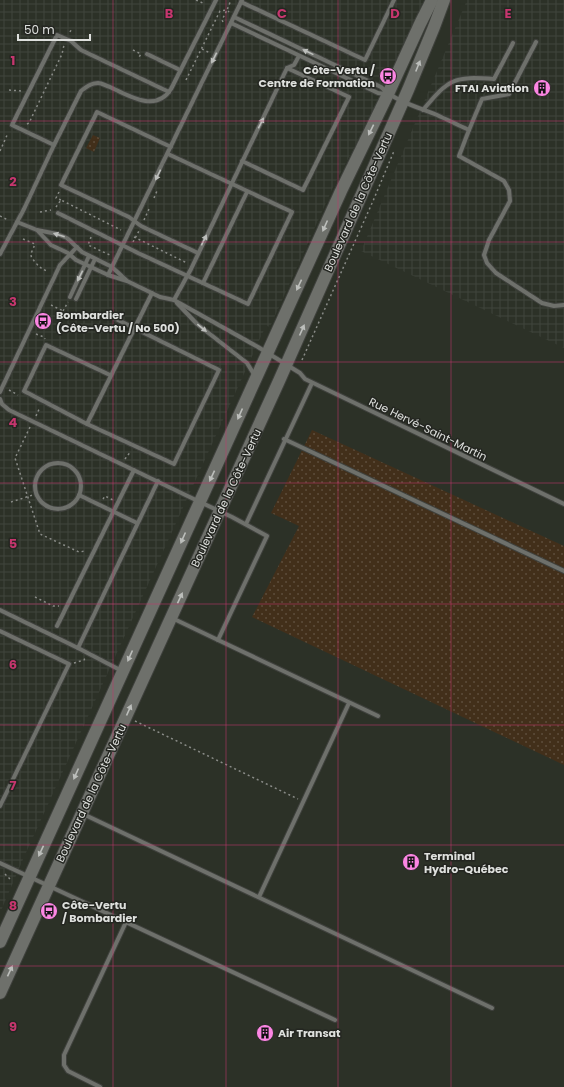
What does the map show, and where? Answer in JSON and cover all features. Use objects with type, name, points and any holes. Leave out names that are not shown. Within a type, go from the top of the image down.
[{"type":"street","name":"Boulevard de la Côte-Vertu","points":[[0,942],[341,191],[432,0]]},
{"type":"street","name":"Boulevard de la Côte-Vertu","points":[[0,993],[286,366],[403,102],[444,0]]},
{"type":"lane","points":[[0,254],[24,209],[78,95],[89,85],[98,83],[145,101],[160,100],[169,92],[216,0]]},
{"type":"lane","points":[[108,275],[242,1],[365,60],[394,0]]},
{"type":"lane","points":[[234,17],[381,87],[388,94],[403,102],[469,130]]},
{"type":"lane","points":[[232,23],[378,93],[388,94]]},
{"type":"lane","points":[[54,146],[12,125],[57,35],[71,41],[81,50],[169,92]]},
{"type":"lane","points":[[536,42],[510,94],[486,97],[482,99],[459,156],[504,181],[509,190],[510,201],[489,240],[484,255],[487,263],[496,273],[542,303],[554,306],[564,305]]},
{"type":"lane","points":[[423,110],[442,88],[452,82],[462,78],[494,79],[513,43]]},
{"type":"lane","points":[[147,54],[180,70]]},
{"type":"lane","points":[[256,378],[247,363],[197,324],[174,300],[287,68],[294,66],[299,56]]},
{"type":"lane","points":[[242,161],[303,190],[349,97],[287,68]]},
{"type":"lane","points":[[171,147],[97,112],[61,185],[130,217],[141,226],[198,253]]},
{"type":"lane","points":[[58,213],[248,304],[292,212],[168,154]]},
{"type":"lane","points":[[203,283],[247,192]]},
{"type":"lane","points":[[17,222],[38,230],[62,235],[70,240],[82,252],[112,267],[127,281]]},
{"type":"lane","points":[[38,230],[51,245],[70,255],[76,260],[108,275],[127,281]]},
{"type":"lane","points":[[0,392],[60,265],[77,247]]},
{"type":"lane","points":[[70,297],[90,256]]},
{"type":"lane","points":[[76,299],[95,259]]},
{"type":"lane","name":"Rue Hervé-Saint-Martin","points":[[127,281],[160,297],[174,300],[300,373],[305,380],[564,504]]},
{"type":"lane","points":[[87,424],[152,293]]},
{"type":"lane","points":[[110,376],[46,345],[24,391],[87,424],[174,464],[219,370],[114,318]]},
{"type":"lane","points":[[246,524],[284,439],[312,383]]},
{"type":"lane","points":[[0,399],[2,404],[9,410],[200,502],[220,510],[267,536],[218,640]]},
{"type":"lane","points":[[284,439],[564,571]]},
{"type":"lane","points":[[51,464],[66,464],[73,468],[78,474],[81,488],[79,496],[75,502],[68,506],[61,509],[46,506],[40,501],[36,494],[36,479],[39,472],[51,464]]},
{"type":"lane","points":[[56,626],[134,470]]},
{"type":"lane","points":[[78,648],[158,482]]},
{"type":"lane","points":[[79,496],[138,523]]},
{"type":"lane","points":[[0,610],[88,653],[123,672]]},
{"type":"lane","points":[[171,618],[378,716]]},
{"type":"lane","points":[[0,631],[69,664],[0,806]]},
{"type":"lane","points":[[259,897],[349,703]]},
{"type":"lane","points":[[81,813],[492,1008]]},
{"type":"lane","points":[[0,863],[335,1020]]},
{"type":"lane","points":[[100,1087],[68,1071],[64,1065],[64,1055],[126,922]]},
{"type":"path","points":[[196,0],[207,5]]},
{"type":"path","points":[[224,23],[222,20],[231,0]]},
{"type":"path","points":[[186,80],[220,11],[227,10]]},
{"type":"path","points":[[70,34],[72,28]]},
{"type":"path","points":[[26,125],[30,123],[62,54],[64,45]]},
{"type":"path","points":[[202,49],[210,52]]},
{"type":"path","points":[[9,90],[22,91]]},
{"type":"path","points":[[0,150],[8,133]]},
{"type":"path","name":"Boulevard de la Côte-Vertu","points":[[302,360],[373,201],[394,149]]},
{"type":"path","points":[[57,196],[56,198],[124,231]]},
{"type":"path","points":[[40,212],[53,209],[60,200]]},
{"type":"path","points":[[143,221],[150,207]]},
{"type":"path","points":[[0,216],[8,220]]},
{"type":"path","points":[[132,244],[134,237],[139,231]]},
{"type":"path","points":[[88,245],[92,236]]},
{"type":"path","points":[[134,237],[188,263]]},
{"type":"path","points":[[23,239],[34,244],[31,258],[38,266],[47,271]]},
{"type":"path","points":[[63,314],[70,297]]},
{"type":"path","points":[[50,305],[63,311]]},
{"type":"path","points":[[9,390],[20,396]]},
{"type":"path","points":[[30,427],[14,458],[40,534],[79,552]]},
{"type":"path","points":[[125,459],[134,445]]},
{"type":"path","points":[[11,502],[36,494]]},
{"type":"path","points":[[35,597],[53,606]]},
{"type":"path","points":[[69,664],[84,660],[88,653]]},
{"type":"path","points":[[126,717],[303,801]]},
{"type":"path","points":[[5,874],[12,881]]},
{"type":"shaded area","points":[[0,0],[564,0],[564,1087],[0,1087]]},
{"type":"shaded area","points":[[0,0],[424,0],[378,103],[334,185],[270,327],[267,326],[263,332],[24,857],[0,913]]},
{"type":"shaded area","points":[[467,0],[564,0],[564,348],[361,251]]},
{"type":"shaded area","points":[[93,135],[100,138],[94,152],[86,148]]},
{"type":"shaded area","points":[[312,430],[564,546],[564,765],[252,617],[299,526],[271,513]]},
{"type":"place","name":"Côte-Vertu / Centre de Formation","points":[[388,76]]},
{"type":"place","name":"FTAI Aviation","points":[[542,88]]},
{"type":"place","name":"Bombardier (Côte-Vertu / No 500)","points":[[43,321]]},
{"type":"place","name":"Terminal Hydro-Québec","points":[[411,862]]},
{"type":"place","name":"Côte-Vertu / Bombardier","points":[[49,911]]},
{"type":"place","name":"Air Transat","points":[[265,1033]]}]
